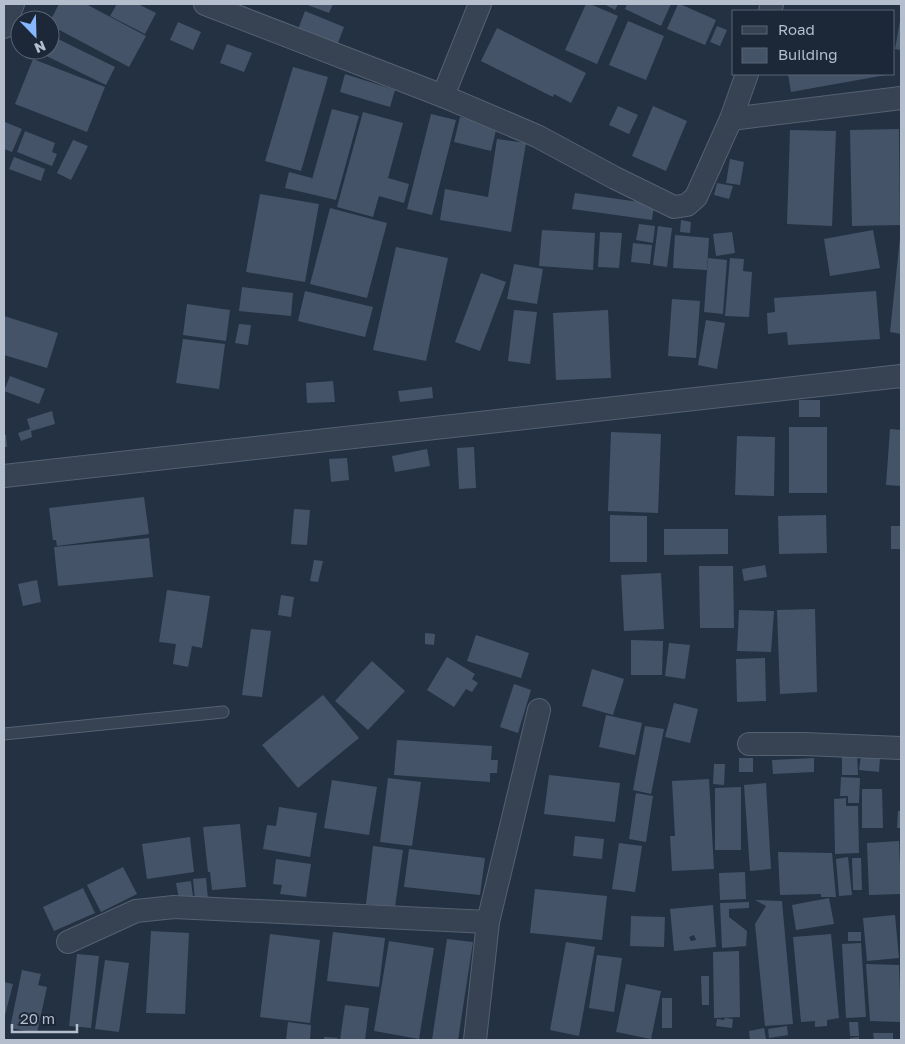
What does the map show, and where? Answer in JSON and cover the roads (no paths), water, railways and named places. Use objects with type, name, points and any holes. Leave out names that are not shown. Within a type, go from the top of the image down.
[{"type":"street","points":[[4,27],[13,4]]},
{"type":"street","points":[[205,4],[443,96],[537,136],[674,207],[687,205],[696,197],[731,119],[747,75]]},
{"type":"street","points":[[443,96],[480,4]]},
{"type":"street","points":[[731,119],[901,98]]},
{"type":"street","points":[[4,476],[901,376]]},
{"type":"street","points":[[475,1040],[488,922],[539,710]]},
{"type":"street","points":[[750,744],[901,748]]},
{"type":"street","points":[[68,942],[136,911],[174,907],[488,922]]},
{"type":"lane","points":[[4,734],[223,712]]}]
